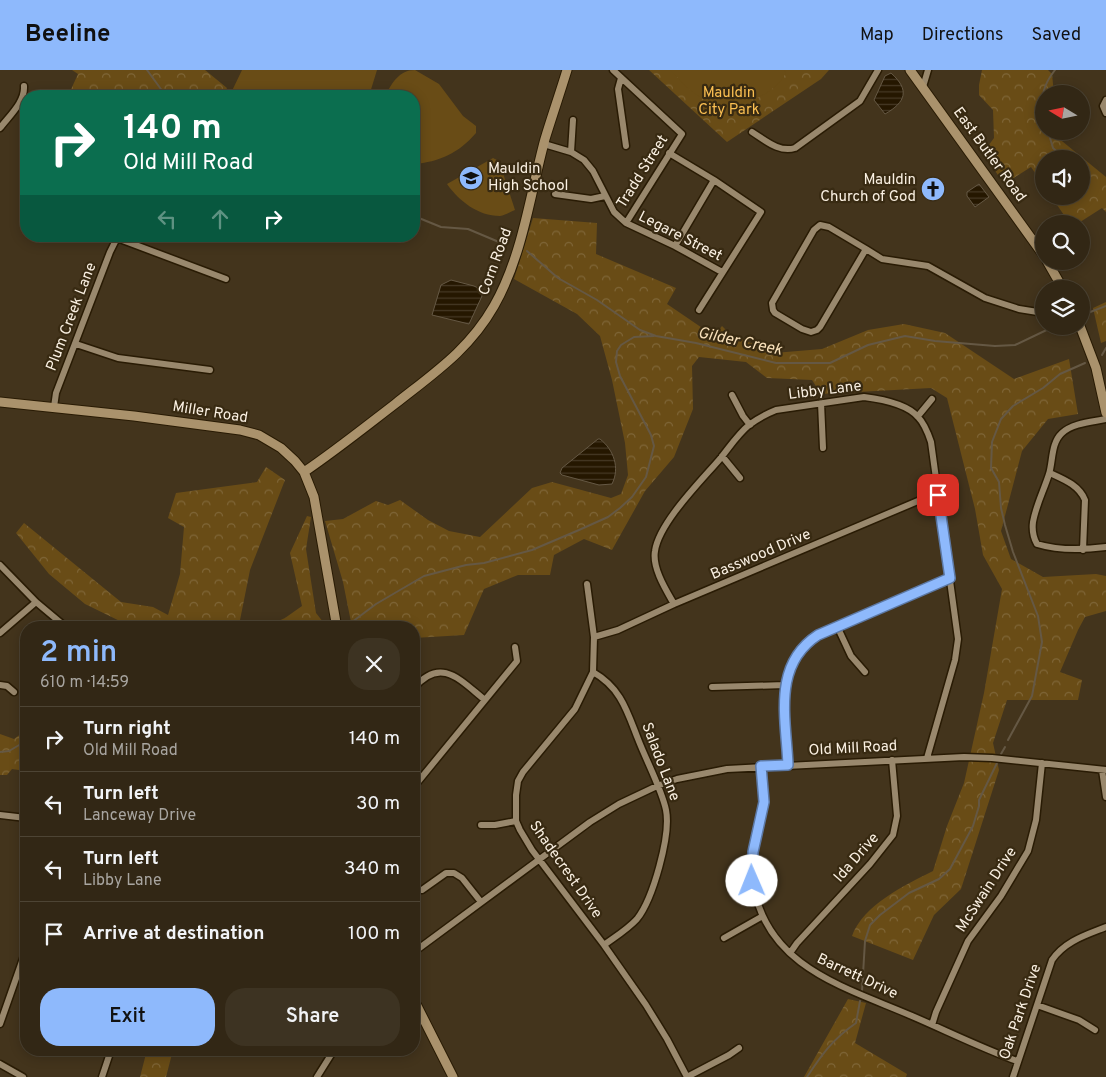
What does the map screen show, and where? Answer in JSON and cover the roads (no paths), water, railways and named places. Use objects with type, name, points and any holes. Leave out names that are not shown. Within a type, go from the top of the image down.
[{"type":"street","name":"Corn Road","points":[[304,472],[331,454],[428,378],[469,343],[495,305],[511,269],[533,192],[544,144],[567,70]]},
{"type":"street","points":[[613,70],[621,78],[618,89],[626,146]]},
{"type":"street","points":[[752,132],[783,149],[795,148],[860,101],[878,70]]},
{"type":"street","name":"East Butler Road","points":[[910,70],[1035,243]]},
{"type":"street","points":[[923,87],[928,70]]},
{"type":"street","name":"Tradd Street","points":[[621,78],[682,134],[626,223]]},
{"type":"street","points":[[1106,100],[1104,106],[1106,114]]},
{"type":"street","points":[[0,128],[20,103]]},
{"type":"street","points":[[570,152],[573,120]]},
{"type":"street","name":"Legare Street","points":[[544,144],[570,152],[584,160],[593,171],[614,212],[626,223],[675,246],[722,272]]},
{"type":"street","points":[[669,154],[714,180],[761,212],[699,310]]},
{"type":"street","points":[[675,246],[714,180]]},
{"type":"street","points":[[555,194],[591,199],[605,196]]},
{"type":"street","points":[[866,250],[817,330],[808,332],[773,310],[773,300],[814,230],[818,225],[824,225],[829,226],[882,259],[928,266],[985,298],[1019,309],[1035,312]]},
{"type":"street","name":"Plum Creek Lane","points":[[54,407],[56,393],[115,242]]},
{"type":"street","points":[[130,242],[226,279]]},
{"type":"street","points":[[1083,335],[1096,368],[1106,413]]},
{"type":"street","points":[[76,344],[118,358],[210,370]]},
{"type":"street","points":[[732,395],[750,425]]},
{"type":"street","name":"Libby Lane","points":[[674,604],[656,566],[655,548],[674,513],[733,441],[750,425],[776,410],[854,398],[874,398],[896,404],[918,416]]},
{"type":"street","points":[[926,758],[958,648],[958,631],[931,442],[918,416],[932,399]]},
{"type":"street","name":"Miller Road","points":[[0,402],[240,430],[259,436],[281,448],[304,472],[314,497],[335,621]]},
{"type":"street","points":[[821,403],[823,448]]},
{"type":"street","points":[[1106,418],[1070,428],[1060,435],[1054,449],[1050,473],[1039,499],[1033,523],[1035,540],[1037,544],[1043,546],[1083,550],[1106,547]]},
{"type":"street","points":[[722,456],[740,478]]},
{"type":"street","points":[[1050,473],[1065,480],[1081,491],[1083,495],[1085,500],[1083,550]]},
{"type":"street","name":"Basswood Drive","points":[[594,637],[618,630],[674,604],[925,498],[938,495]]},
{"type":"street","points":[[0,565],[36,602],[59,621]]},
{"type":"street","points":[[788,765],[785,686],[790,666],[804,646],[818,635],[837,626],[950,578]]},
{"type":"street","name":"Shadecrest Drive","points":[[587,584],[594,637],[592,672],[575,709],[523,772],[518,781],[516,821],[532,850],[604,945],[657,1021],[687,1077]]},
{"type":"street","points":[[0,633],[36,602]]},
{"type":"street","points":[[837,626],[851,656],[866,672]]},
{"type":"street","points":[[420,778],[516,661],[515,648]]},
{"type":"street","points":[[420,681],[431,673],[445,672],[452,674],[484,700]]},
{"type":"street","name":"Salado Lane","points":[[592,672],[607,680],[616,691],[632,724],[665,806],[667,827],[664,846],[645,906],[636,919],[604,945]]},
{"type":"street","points":[[0,685],[8,686],[14,692]]},
{"type":"street","points":[[712,687],[785,686]]},
{"type":"street","name":"Old Mill Road","points":[[420,947],[539,859],[619,804],[677,779],[702,773],[761,766],[926,758],[992,758],[1104,770]]},
{"type":"street","name":"Ida Drive","points":[[790,953],[870,864],[893,835],[897,816],[892,760]]},
{"type":"street","name":"McSwain Drive","points":[[932,1024],[968,941],[1001,896],[1028,851],[1036,820],[1042,763]]},
{"type":"street","name":"Barrett Drive","points":[[761,766],[764,802],[753,852],[752,870],[755,894],[761,917],[780,944],[808,968],[838,985],[1017,1061]]},
{"type":"street","points":[[1104,770],[1106,797]]},
{"type":"street","points":[[0,815],[20,817]]},
{"type":"street","points":[[481,825],[495,825],[516,821]]},
{"type":"street","points":[[420,890],[446,873],[454,873],[462,878],[480,902]]},
{"type":"street","points":[[724,938],[761,917]]},
{"type":"street","name":"Oak Park Drive","points":[[1013,1077],[1050,964],[1056,955],[1070,943],[1106,927]]},
{"type":"street","points":[[0,1024],[20,967]]},
{"type":"street","points":[[1036,1005],[1079,1020],[1095,1030]]},
{"type":"street","points":[[420,1012],[453,1077]]},
{"type":"street","points":[[687,1077],[719,1061],[739,1048]]},
{"type":"street","points":[[102,1077],[109,1056]]},
{"type":"street","points":[[318,1077],[330,1056]]},
{"type":"street","points":[[0,1064],[23,1077]]},
{"type":"waterway","name":"Gilder Creek","points":[[147,70],[162,90]]},
{"type":"waterway","name":"Gilder Creek","points":[[1046,85],[1055,70]]},
{"type":"waterway","name":"Gilder Creek","points":[[1051,140],[1055,150]]},
{"type":"waterway","name":"Gilder Creek","points":[[420,218],[441,227],[468,229],[506,245]]},
{"type":"waterway","name":"Gilder Creek","points":[[527,251],[558,278],[597,300],[640,330],[656,336],[696,343],[776,363],[830,363],[868,345],[905,336],[935,341],[995,346],[1015,345],[1036,335]]},
{"type":"waterway","name":"Gilder Creek","points":[[1090,312],[1106,306]]},
{"type":"waterway","points":[[353,621],[376,604],[424,576],[532,550],[608,517],[632,497],[646,477],[654,446],[651,435],[620,376],[616,362],[617,351],[621,345],[634,337],[654,336]]},
{"type":"waterway","points":[[1102,355],[1106,348]]},
{"type":"waterway","points":[[1008,740],[1032,696],[1042,642],[1038,616],[1013,552],[1005,525],[1001,508],[999,482],[991,468],[992,442],[1001,419],[1013,406],[1043,388],[1060,374],[1085,363]]},
{"type":"waterway","points":[[0,752],[9,751],[20,745]]},
{"type":"waterway","points":[[1001,754],[1005,747]]},
{"type":"waterway","points":[[862,991],[865,941],[870,925],[909,893],[939,879],[950,869],[973,826],[979,800],[997,763]]},
{"type":"waterway","points":[[807,1077],[829,1047],[856,1023],[860,1001]]},
{"type":"place","name":"Mauldin High School","points":[[471,178]]},
{"type":"place","name":"Mauldin Church of God","points":[[933,189]]},
{"type":"park label","name":"Mauldin City Park","points":[[729,102]]}]
